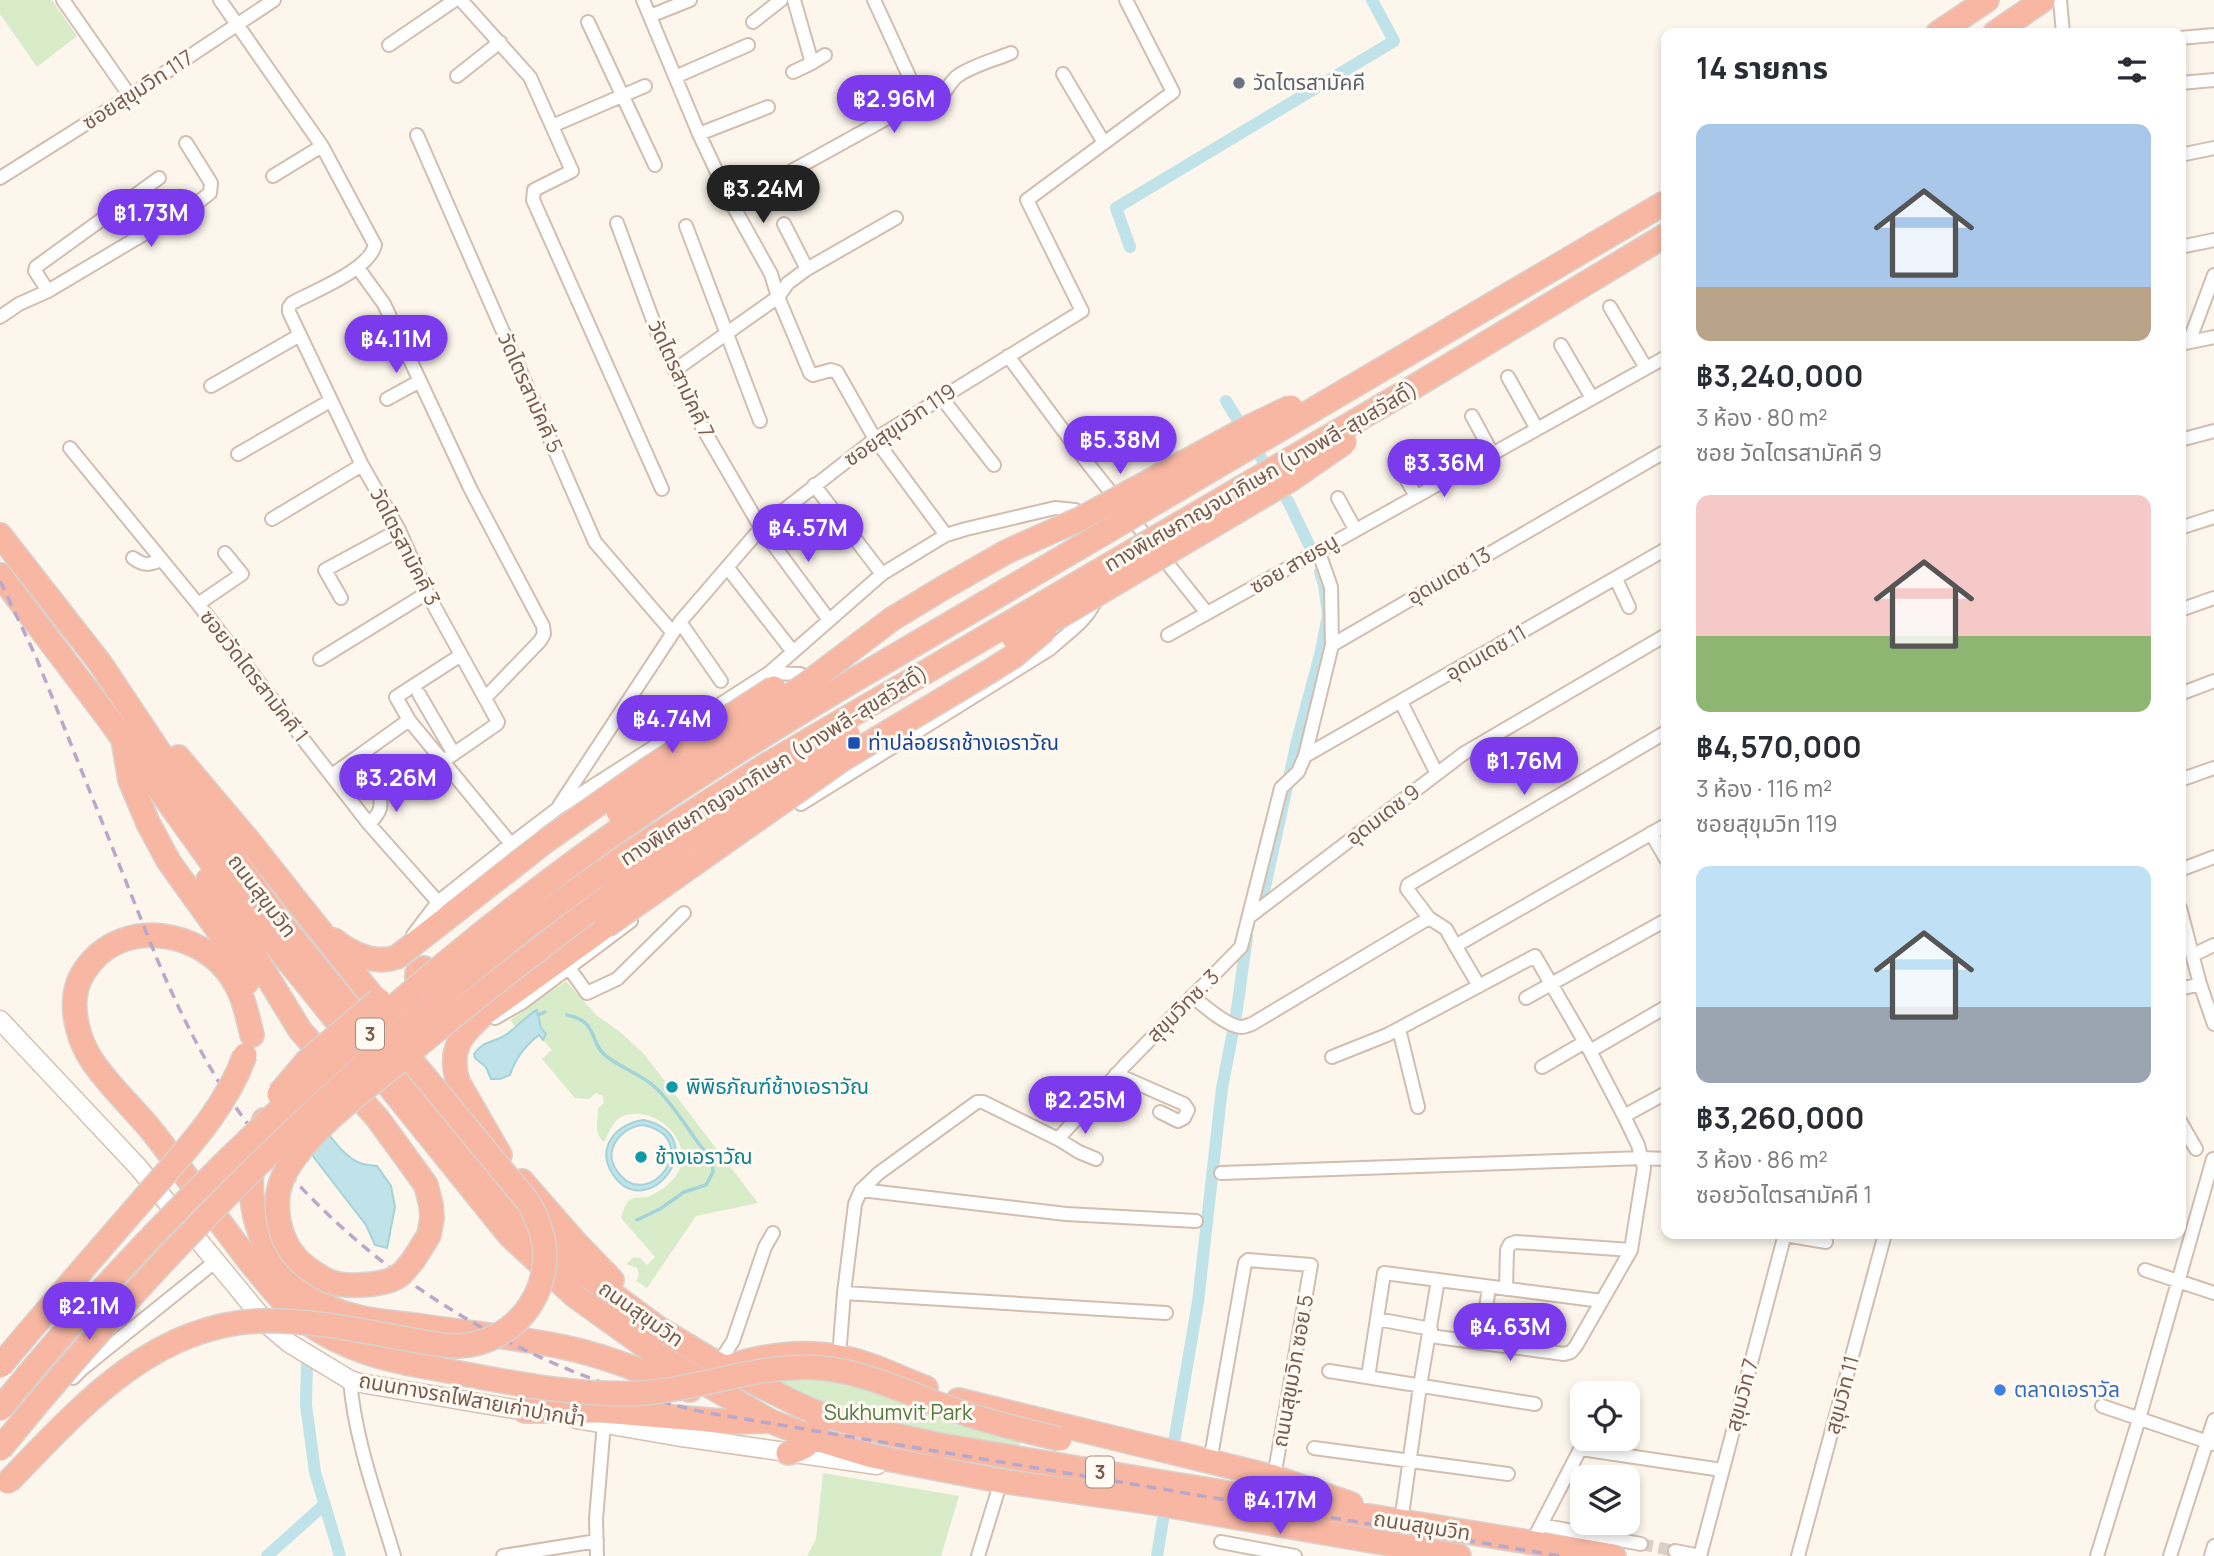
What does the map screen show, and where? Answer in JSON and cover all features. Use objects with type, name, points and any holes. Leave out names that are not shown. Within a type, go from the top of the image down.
[{"type":"highway","points":[[1945,28],[1987,0]]},
{"type":"highway","points":[[2002,28],[2043,0]]},
{"type":"highway","name":"ทางพิเศษกาญจนาภิเษก (บางพลี-สุขสวัสดิ์)","points":[[0,1409],[117,1273],[190,1195],[261,1126],[400,1002],[491,926],[571,865],[657,804],[761,737],[1661,205]]},
{"type":"highway","name":"ทางพิเศษกาญจนาภิเษก (บางพลี-สุขสวัสดิ์)","points":[[0,1449],[109,1319],[205,1217],[336,1089],[507,943],[589,881],[768,764],[1407,391],[1661,238]]},
{"type":"highway","points":[[315,925],[339,944],[361,956],[380,961],[397,957],[547,840],[728,716],[986,563],[1082,518],[1248,427],[1389,364]]},
{"type":"highway","points":[[139,763],[300,1030],[378,1119],[426,1185],[432,1218],[429,1235],[414,1259],[398,1277],[386,1281],[354,1285],[327,1280],[303,1265],[293,1255],[281,1230],[279,1191],[284,1174],[295,1157],[323,1126],[424,1041],[522,962],[719,817],[781,775],[945,675],[1020,633],[1060,616],[1306,470],[1407,391]]},
{"type":"highway","name":"ถนนสุขุมวิท","points":[[0,535],[100,663],[195,806],[269,907],[492,1183],[536,1232],[580,1270],[658,1328],[722,1366],[820,1414],[858,1426],[939,1445],[1443,1529],[1536,1534],[1614,1556]]},
{"type":"highway","name":"ถนนสุขุมวิท","points":[[0,575],[123,738],[232,891],[510,1236],[575,1296],[660,1357],[761,1416],[813,1438],[872,1456],[1001,1481],[1265,1540],[1450,1554]]},
{"type":"highway","points":[[500,1155],[465,1097],[454,1069],[456,1047],[468,1027],[843,759],[1014,656],[1060,616]]},
{"type":"highway","points":[[356,1317],[321,1304],[287,1280],[266,1249],[258,1229],[250,1190],[252,1166],[261,1129],[278,1096],[307,1061],[328,1042],[543,868],[659,783],[805,685],[892,619]]},
{"type":"highway","points":[[100,663],[249,841],[500,1155],[598,1266],[697,1352]]},
{"type":"highway","points":[[0,1366],[216,1111],[237,1078],[248,1045],[254,1008],[245,977],[225,940],[169,862],[148,823],[130,780],[123,738]]},
{"type":"highway","points":[[468,1027],[455,1024],[429,1003],[417,978],[419,972],[587,842],[685,772]]},
{"type":"highway","points":[[3,1479],[106,1385],[155,1351],[208,1329],[258,1321],[299,1322],[459,1346],[501,1334],[516,1324],[528,1310],[542,1278],[545,1259],[539,1225],[529,1203],[262,875],[200,784]]},
{"type":"highway","points":[[248,1045],[246,1005],[231,976],[219,962],[203,951],[170,937],[134,936],[97,955],[86,968],[75,996],[74,1012],[81,1042],[90,1059],[139,1114],[238,1247],[284,1303],[301,1319],[339,1343],[391,1360],[427,1367],[554,1389],[617,1393],[643,1393],[691,1386],[772,1369],[820,1368],[852,1372],[957,1411],[1394,1521]]},
{"type":"highway","points":[[3,1479],[81,1389],[129,1349],[173,1325],[197,1317],[228,1310],[261,1307],[292,1308],[565,1347],[631,1368],[761,1416]]},
{"type":"highway","points":[[722,1366],[799,1354],[839,1357],[885,1370],[969,1405],[1274,1477],[1394,1521]]},
{"type":"highway","points":[[525,1411],[620,1377],[631,1368]]},
{"type":"highway","points":[[525,1411],[603,1410],[733,1422],[761,1416]]},
{"type":"highway","points":[[788,1453],[804,1448],[813,1438],[820,1414]]},
{"type":"highway","points":[[1443,1529],[1450,1554]]},
{"type":"main road","name":"ถนนทางรถไฟสายเก่าปากน้ำ","points":[[0,1020],[150,1182],[247,1302],[270,1326],[289,1343],[350,1380],[788,1453],[876,1465],[927,1468]]},
{"type":"street","points":[[63,0],[130,96]]},
{"type":"street","points":[[220,0],[322,146],[375,245],[374,251],[358,268],[384,304],[470,488],[544,631],[540,641],[485,698]]},
{"type":"street","name":"ซอยสุขุมวิท 117","points":[[0,178],[274,0]]},
{"type":"street","points":[[389,45],[455,0]]},
{"type":"street","points":[[461,0],[530,77],[572,170],[534,190],[533,200],[662,489]]},
{"type":"street","points":[[643,0],[699,134],[732,204],[771,274],[778,298],[810,373],[813,375],[831,370],[837,372],[875,439],[946,535]]},
{"type":"street","points":[[650,16],[690,0]]},
{"type":"street","points":[[753,22],[781,0]]},
{"type":"street","points":[[794,0],[811,62]]},
{"type":"street","points":[[874,0],[920,100]]},
{"type":"street","name":"ซอยสุขุมวิท 119","points":[[557,809],[676,627],[761,528],[875,439],[1082,311],[1027,200],[1173,92],[1126,0]]},
{"type":"street","points":[[2060,0],[2063,28]]},
{"type":"street","points":[[588,22],[655,165]]},
{"type":"street","points":[[2186,37],[2214,35]]},
{"type":"street","points":[[457,76],[500,42]]},
{"type":"street","points":[[675,77],[748,45]]},
{"type":"street","points":[[732,204],[920,100],[928,101],[942,96],[959,74],[1011,53]]},
{"type":"street","points":[[793,72],[825,55]]},
{"type":"street","points":[[1063,74],[1104,144]]},
{"type":"street","points":[[2186,82],[2214,80]]},
{"type":"street","points":[[552,126],[645,86]]},
{"type":"street","points":[[699,134],[768,107]]},
{"type":"street","name":"วัดไตรสามัคคี 5","points":[[417,135],[595,542],[676,627],[721,681]]},
{"type":"street","points":[[0,317],[210,193],[211,183],[186,143]]},
{"type":"street","points":[[273,176],[322,146]]},
{"type":"street","points":[[2186,154],[2214,148]]},
{"type":"street","points":[[48,291],[35,271],[36,267],[159,177]]},
{"type":"street","points":[[675,370],[778,298],[789,283],[807,270],[896,218]]},
{"type":"street","name":"วัดไตรสามัคคี 7","points":[[617,223],[658,334],[701,425],[761,528],[829,620]]},
{"type":"street","points":[[784,224],[807,270]]},
{"type":"street","points":[[686,226],[760,421]]},
{"type":"street","points":[[2186,246],[2214,240]]},
{"type":"street","name":"วัดไตรสามัคคี 3","points":[[358,268],[292,303],[289,312],[362,465],[399,530],[427,593],[497,719],[497,724],[442,762]]},
{"type":"street","points":[[2186,341],[2214,275]]},
{"type":"street","points":[[1610,307],[1646,368]]},
{"type":"street","points":[[211,386],[300,335]]},
{"type":"street","points":[[2186,343],[2214,337]]},
{"type":"street","points":[[1561,345],[1592,398]]},
{"type":"street","points":[[1008,356],[1089,465],[1208,613]]},
{"type":"street","name":"ซอย สายธนู","points":[[1168,635],[1661,360]]},
{"type":"street","points":[[1508,377],[1537,429]]},
{"type":"street","points":[[387,398],[420,381]]},
{"type":"street","points":[[941,397],[994,465]]},
{"type":"street","points":[[238,454],[330,401]]},
{"type":"street","points":[[1472,416],[1492,453]]},
{"type":"street","points":[[2186,438],[2214,430]]},
{"type":"street","points":[[1426,447],[1444,480]]},
{"type":"street","name":"ซอยวัดไตรสามัคคี 1","points":[[70,448],[198,604],[369,824],[438,902]]},
{"type":"street","name":"อุดมเดช 13","points":[[1332,645],[1661,454]]},
{"type":"street","points":[[272,519],[362,465]]},
{"type":"street","points":[[1398,465],[1416,496]]},
{"type":"street","points":[[814,485],[882,574]]},
{"type":"street","points":[[1338,498],[1355,529]]},
{"type":"street","points":[[397,957],[438,902],[511,844],[557,809],[769,673],[882,574],[946,535],[1055,508],[1075,510],[1097,524],[1108,549],[1105,577],[1093,607],[1050,649],[729,850],[523,1002],[490,1020],[468,1027]]},
{"type":"street","points":[[2186,526],[2214,517]]},
{"type":"street","points":[[341,598],[325,570],[399,530]]},
{"type":"street","points":[[1305,756],[1332,645],[1331,587],[1318,550]]},
{"type":"street","name":"อุดมเดช 11","points":[[1305,756],[1661,552]]},
{"type":"street","points":[[198,604],[242,574],[225,553]]},
{"type":"street","points":[[133,558],[140,564],[149,565],[161,560]]},
{"type":"street","points":[[727,567],[793,652]]},
{"type":"street","points":[[1616,579],[1629,607]]},
{"type":"street","points":[[320,659],[427,593]]},
{"type":"street","points":[[2186,608],[2214,598]]},
{"type":"street","name":"อุดมเดช 9","points":[[1252,915],[1463,754],[1661,638]]},
{"type":"street","points":[[461,655],[396,697],[409,720],[511,844]]},
{"type":"street","points":[[769,673],[800,674],[814,680],[821,684],[828,694],[833,708],[835,730],[830,753],[801,804]]},
{"type":"street","points":[[2186,692],[2214,681]]},
{"type":"street","points":[[419,694],[454,754]]},
{"type":"street","points":[[1401,702],[1437,774]]},
{"type":"street","points":[[332,775],[409,720]]},
{"type":"street","points":[[1479,986],[1446,929],[1429,918],[1407,889],[1408,885],[1661,735]]},
{"type":"street","points":[[665,740],[730,840],[729,850]]},
{"type":"street","name":"สุขุมวิทซ. 3","points":[[1058,1139],[1116,1074],[1241,947],[1252,915],[1281,788],[1298,772],[1305,756]]},
{"type":"street","points":[[2186,778],[2214,768]]},
{"type":"street","points":[[369,824],[380,813],[379,789]]},
{"type":"street","points":[[1455,945],[1661,828]]},
{"type":"street","points":[[1651,834],[1661,851]]},
{"type":"street","points":[[2186,868],[2214,857]]},
{"type":"street","points":[[569,968],[587,993],[593,992],[617,979],[684,913]]},
{"type":"street","points":[[1192,996],[1232,1024],[1241,1027],[1252,1024],[1429,918]]},
{"type":"street","points":[[1526,998],[1661,923]]},
{"type":"street","points":[[2186,929],[2214,1024]]},
{"type":"street","points":[[2193,954],[2214,945]]},
{"type":"street","points":[[1332,1057],[1399,1029],[1535,956],[1588,1046],[1624,1116],[1638,1145],[1644,1168],[1631,1250],[1571,1352],[1564,1354],[1481,1343],[1377,1319]]},
{"type":"street","points":[[2186,988],[2200,984]]},
{"type":"street","points":[[1542,1067],[1661,1010]]},
{"type":"street","points":[[1399,1029],[1418,1107]]},
{"type":"street","points":[[1116,1074],[1184,1104],[1188,1110],[1184,1118],[1178,1121],[1160,1112]]},
{"type":"street","points":[[1624,1116],[1661,1096]]},
{"type":"street","points":[[839,1357],[855,1204],[861,1190],[879,1173],[977,1102],[983,1102],[1096,1159]]},
{"type":"street","points":[[2186,1132],[2196,1149]]},
{"type":"street","points":[[1221,1173],[1661,1159]]},
{"type":"street","points":[[2096,1556],[2178,1281],[2210,1188],[2213,1159]]},
{"type":"street","points":[[0,1358],[150,1182]]},
{"type":"street","points":[[861,1190],[1066,1214],[1196,1221]]},
{"type":"street","points":[[722,1366],[765,1247],[773,1233]]},
{"type":"street","name":"สุขุมวิท 7","points":[[1700,1556],[1784,1239]]},
{"type":"street","points":[[1811,1239],[1826,1242]]},
{"type":"street","name":"สุขุมวิท 11","points":[[1798,1556],[1884,1239]]},
{"type":"street","points":[[1506,1289],[1507,1250],[1510,1244],[1516,1242],[1631,1250]]},
{"type":"street","name":"ถนนสุขุมวิท ซอย 5","points":[[1210,1462],[1245,1263],[1248,1260],[1311,1265],[1274,1477]]},
{"type":"street","points":[[3,1479],[47,1406],[82,1369],[216,1261]]},
{"type":"street","points":[[2146,1270],[2214,1293]]},
{"type":"street","points":[[1368,1377],[1384,1273],[1602,1301]]},
{"type":"street","points":[[1394,1521],[1410,1461],[1438,1280]]},
{"type":"street","points":[[1481,1343],[1489,1287]]},
{"type":"street","points":[[844,1293],[1166,1313]]},
{"type":"street","points":[[1329,1371],[1535,1404]]},
{"type":"street","points":[[350,1380],[356,1444],[394,1556]]},
{"type":"street","points":[[2102,1405],[2211,1443]]},
{"type":"street","points":[[2170,1556],[2211,1443],[2214,1420]]},
{"type":"street","points":[[597,1556],[596,1519],[604,1423]]},
{"type":"street","points":[[1314,1448],[1508,1474]]},
{"type":"street","points":[[1579,1451],[1536,1534],[1641,1544]]},
{"type":"street","points":[[1620,1451],[1722,1470]]},
{"type":"street","points":[[978,1556],[1001,1481]]},
{"type":"street","points":[[1221,1542],[1265,1540],[1295,1556]]},
{"type":"street","points":[[503,1556],[597,1541]]},
{"type":"street","points":[[2211,1556],[2214,1546]]},
{"type":"street","points":[[1675,1551],[1700,1556]]},
{"type":"green space","points":[[0,0],[52,0],[77,36],[37,67],[0,14]]},
{"type":"green space","points":[[566,981],[596,1015],[644,1054],[758,1203],[696,1216],[647,1288],[636,1281],[639,1275],[637,1268],[626,1264],[634,1257],[640,1258],[647,1265],[655,1257],[621,1218],[629,1200],[653,1194],[675,1177],[681,1165],[681,1148],[671,1130],[663,1123],[643,1114],[623,1116],[617,1120],[604,1142],[598,1134],[597,1126],[598,1108],[604,1103],[603,1096],[596,1093],[589,1099],[575,1098],[542,1059],[552,1050],[543,1040],[546,1034],[541,1028],[537,1010],[528,1014],[516,1027],[510,1020]]},
{"type":"green space","name":"Sukhumvit Park","points":[[797,1367],[1023,1430],[1017,1457],[771,1391],[772,1369]]},
{"type":"green space","points":[[823,1473],[959,1496],[941,1556],[807,1556],[816,1539]]},
{"type":"water","points":[[537,1010],[541,1028],[546,1034],[543,1040],[539,1035],[530,1043],[518,1058],[510,1075],[491,1079],[486,1067],[474,1054],[483,1045],[507,1034]]},
{"type":"water","points":[[305,1104],[345,1153],[360,1163],[377,1166],[391,1186],[395,1207],[387,1248],[375,1245],[366,1225],[285,1120]]},
{"type":"water","points":[[644,1120],[665,1129],[675,1143],[675,1159],[668,1174],[656,1185],[642,1190],[626,1187],[612,1173],[606,1154],[618,1131]],"holes":[[[643,1125],[661,1133],[670,1144],[671,1157],[665,1170],[655,1180],[643,1185],[630,1182],[617,1171],[612,1155],[621,1135]]]},
{"type":"waterway","points":[[1130,247],[1116,208],[1394,41],[1372,0]]},
{"type":"waterway","points":[[1226,401],[1289,503],[1311,549]]},
{"type":"waterway","points":[[1250,915],[1263,896],[1297,741],[1321,651],[1328,615],[1320,572]]},
{"type":"waterway","points":[[1236,1016],[1247,937]]},
{"type":"waterway","points":[[538,1015],[545,1012]]},
{"type":"waterway","points":[[567,1015],[577,1018],[589,1027],[597,1045],[606,1056],[656,1088],[712,1160],[713,1172],[706,1185],[684,1192],[660,1209],[637,1220]]},
{"type":"waterway","points":[[1174,1442],[1198,1302],[1222,1088],[1234,1026]]},
{"type":"waterway","points":[[307,1363],[306,1405],[315,1472],[340,1556]]},
{"type":"waterway","points":[[267,1556],[325,1504]]},
{"type":"waterway","points":[[1157,1556],[1163,1520]]},
{"type":"tunnel","points":[[1641,1544],[1675,1551]]},
{"type":"railway","points":[[0,581],[36,657],[157,959],[187,1024],[222,1087],[266,1148],[316,1203],[371,1252],[431,1296],[494,1334],[561,1366],[631,1392],[703,1412],[1560,1556]]},
{"type":"place","name":"วัดไตรสามัคคี","points":[[1239,83]]},
{"type":"place","name":"ท่าปล่อยรถช้างเอราวัณ","points":[[854,743]]},
{"type":"place","name":"พิพิธภัณฑ์ช้างเอราวัณ","points":[[672,1087]]},
{"type":"place","name":"ช้างเอราวัณ","points":[[641,1157]]},
{"type":"place","name":"ตลาดเอราวัล","points":[[2000,1390]]}]
